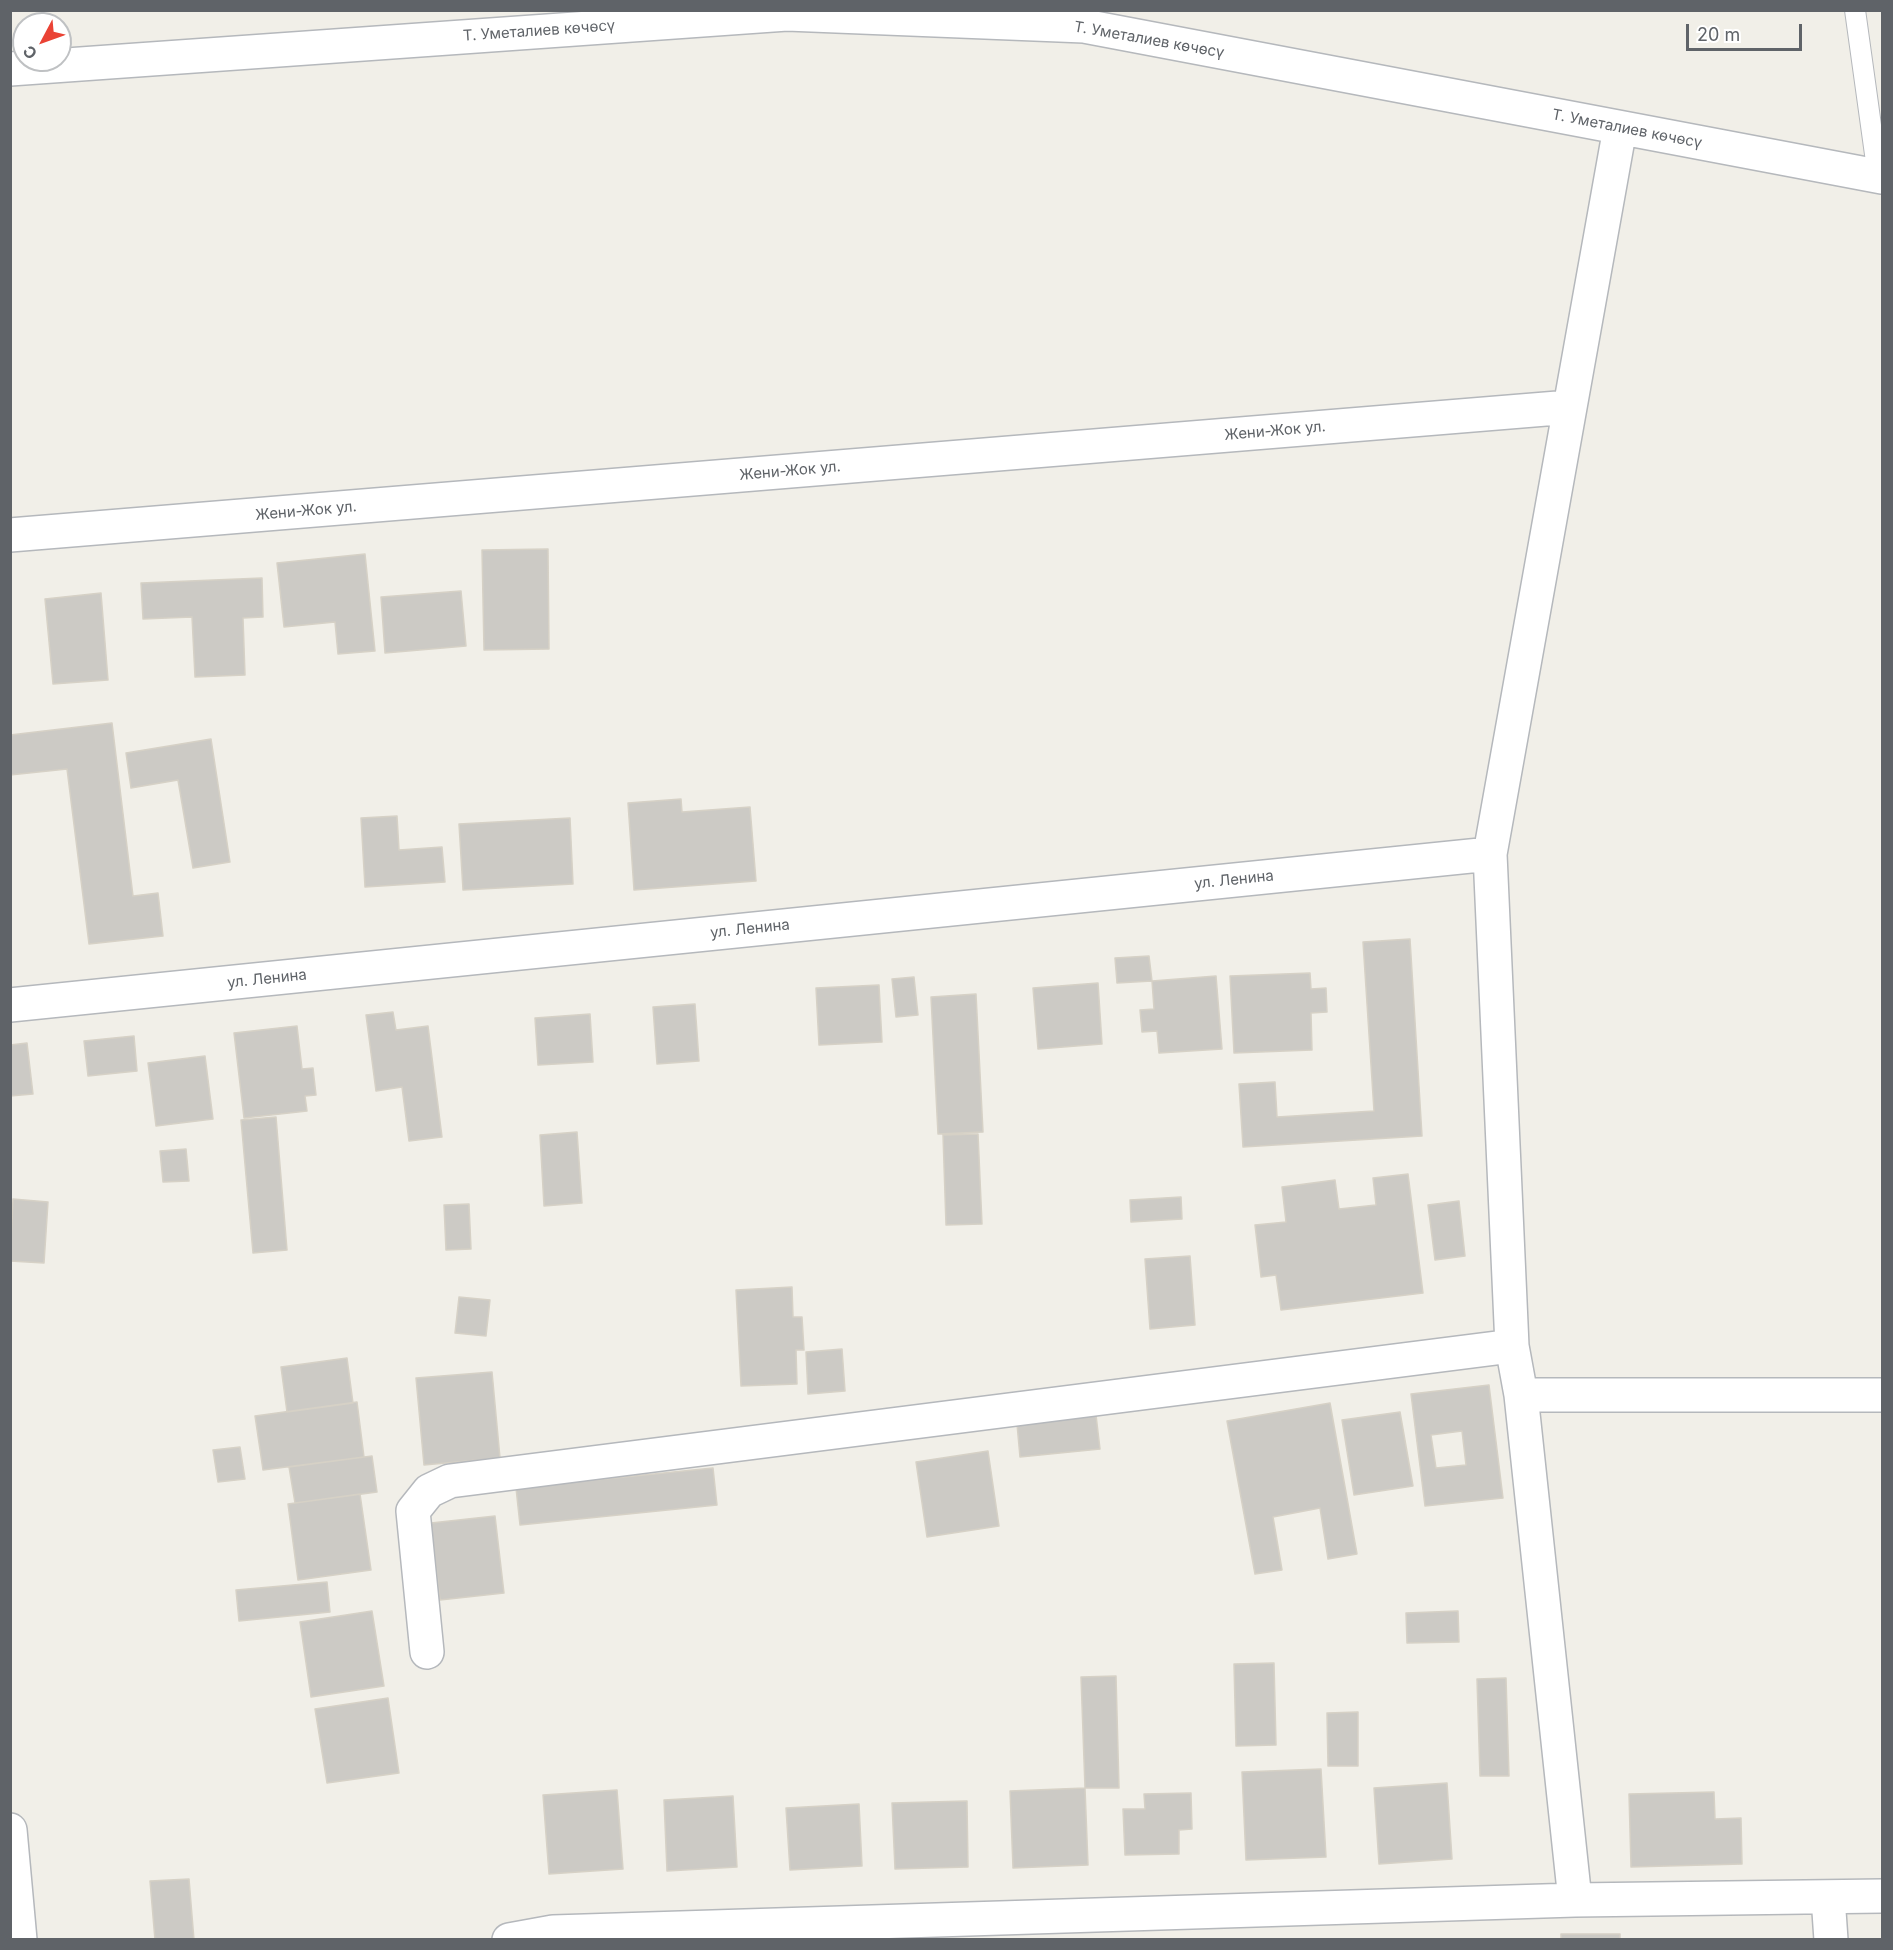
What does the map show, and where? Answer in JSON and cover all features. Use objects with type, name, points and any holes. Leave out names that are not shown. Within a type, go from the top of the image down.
[{"type":"street","name":"Т. Уметалиев көчөсү","points":[[10,69],[787,12],[1084,26],[1880,177]]},
{"type":"street","points":[[1575,1900],[1521,1395],[1512,1346],[1490,854],[1620,128]]},
{"type":"street","name":"Жени-Жок ул.","points":[[10,535],[1570,407]]},
{"type":"street","name":"ул. Ленина","points":[[10,1005],[1490,854]]},
{"type":"street","points":[[428,1652],[413,1511],[429,1491],[450,1481],[1512,1346]]},
{"type":"street","points":[[1521,1395],[1882,1395]]},
{"type":"street","points":[[10,1830],[20,1940]]},
{"type":"street","points":[[509,1940],[554,1932],[1575,1900],[1882,1896]]},
{"type":"street","points":[[1828,1897],[1831,1940]]},
{"type":"lane","points":[[1855,10],[1880,177]]},
{"type":"building","points":[[548,549],[549,649],[484,650],[482,550]]},
{"type":"building","points":[[365,554],[375,651],[338,654],[335,622],[284,627],[277,563]]},
{"type":"building","points":[[262,578],[263,617],[243,618],[245,675],[195,677],[192,617],[143,619],[141,583]]},
{"type":"building","points":[[461,591],[466,646],[385,653],[381,597]]},
{"type":"building","points":[[101,593],[108,680],[53,684],[45,599]]},
{"type":"building","points":[[112,723],[133,896],[158,893],[163,936],[89,944],[67,769],[10,775],[10,735]]},
{"type":"building","points":[[211,739],[230,862],[193,868],[178,780],[131,788],[126,753]]},
{"type":"building","points":[[681,799],[682,812],[750,807],[756,881],[634,890],[628,803]]},
{"type":"building","points":[[397,816],[399,850],[442,847],[445,882],[365,887],[361,818]]},
{"type":"building","points":[[570,818],[573,884],[463,890],[459,824]]},
{"type":"building","points":[[1410,939],[1422,1136],[1243,1147],[1239,1084],[1275,1082],[1277,1117],[1374,1111],[1363,942]]},
{"type":"building","points":[[1149,956],[1152,981],[1117,983],[1115,958]]},
{"type":"building","points":[[1310,973],[1311,989],[1326,988],[1327,1012],[1311,1013],[1312,1050],[1234,1053],[1230,976]]},
{"type":"building","points":[[1216,976],[1222,1049],[1159,1053],[1157,1031],[1142,1032],[1140,1010],[1154,1009],[1152,981]]},
{"type":"building","points":[[914,977],[918,1015],[896,1017],[892,979]]},
{"type":"building","points":[[1098,983],[1102,1044],[1038,1049],[1033,988]]},
{"type":"building","points":[[879,985],[882,1042],[819,1045],[816,988]]},
{"type":"building","points":[[976,994],[983,1132],[938,1134],[931,997]]},
{"type":"building","points":[[695,1004],[699,1061],[657,1064],[653,1007]]},
{"type":"building","points":[[393,1012],[396,1030],[428,1026],[442,1137],[409,1141],[402,1087],[376,1091],[366,1015]]},
{"type":"building","points":[[590,1014],[593,1062],[538,1065],[535,1018]]},
{"type":"building","points":[[297,1026],[302,1069],[313,1068],[316,1095],[305,1096],[307,1111],[244,1118],[234,1033]]},
{"type":"building","points":[[134,1036],[137,1071],[88,1076],[84,1041]]},
{"type":"building","points":[[27,1043],[33,1094],[10,1096],[10,1045]]},
{"type":"building","points":[[205,1056],[213,1119],[156,1126],[148,1063]]},
{"type":"building","points":[[276,1117],[287,1250],[253,1253],[241,1120]]},
{"type":"building","points":[[577,1132],[582,1203],[544,1206],[540,1135]]},
{"type":"building","points":[[978,1134],[982,1224],[946,1225],[943,1135]]},
{"type":"building","points":[[186,1149],[189,1181],[163,1182],[160,1151]]},
{"type":"building","points":[[1408,1174],[1423,1293],[1281,1310],[1276,1275],[1261,1277],[1255,1225],[1286,1222],[1282,1187],[1335,1180],[1339,1209],[1376,1205],[1373,1178]]},
{"type":"building","points":[[1181,1197],[1182,1219],[1131,1222],[1130,1200]]},
{"type":"building","points":[[13,1199],[48,1202],[44,1263],[10,1261]]},
{"type":"building","points":[[1459,1201],[1465,1256],[1435,1260],[1428,1205]]},
{"type":"building","points":[[469,1204],[471,1249],[446,1250],[444,1205]]},
{"type":"building","points":[[1190,1256],[1195,1325],[1150,1329],[1145,1259]]},
{"type":"building","points":[[792,1287],[793,1317],[802,1317],[804,1350],[796,1350],[797,1384],[741,1386],[736,1290]]},
{"type":"building","points":[[459,1297],[490,1300],[486,1336],[455,1333]]},
{"type":"building","points":[[842,1349],[845,1391],[808,1394],[806,1352]]},
{"type":"building","points":[[347,1358],[353,1403],[287,1412],[281,1367]]},
{"type":"building","points":[[492,1372],[500,1458],[424,1465],[416,1378]]},
{"type":"building","points":[[1489,1385],[1503,1498],[1425,1506],[1411,1394]],"holes":[[[1462,1431],[1466,1465],[1436,1468],[1431,1435]]]},
{"type":"building","points":[[357,1402],[364,1457],[263,1470],[255,1416]]},
{"type":"building","points":[[1330,1403],[1357,1554],[1328,1559],[1320,1508],[1273,1517],[1282,1570],[1255,1574],[1227,1421]]},
{"type":"building","points":[[1400,1412],[1413,1486],[1354,1495],[1342,1420]]},
{"type":"building","points":[[1096,1415],[1100,1449],[1020,1457],[1017,1424]]},
{"type":"building","points":[[240,1447],[245,1479],[218,1482],[213,1450]]},
{"type":"building","points":[[988,1451],[999,1526],[927,1537],[916,1462]]},
{"type":"building","points":[[372,1456],[377,1492],[295,1503],[289,1467]]},
{"type":"building","points":[[713,1468],[717,1505],[520,1525],[516,1488]]},
{"type":"building","points":[[360,1494],[371,1570],[298,1580],[288,1504]]},
{"type":"building","points":[[495,1516],[504,1593],[440,1600],[431,1523]]},
{"type":"building","points":[[327,1582],[330,1612],[239,1621],[236,1590]]},
{"type":"building","points":[[372,1611],[384,1686],[311,1697],[300,1622]]},
{"type":"building","points":[[1458,1611],[1459,1642],[1407,1643],[1406,1613]]},
{"type":"building","points":[[1274,1663],[1276,1745],[1236,1746],[1234,1664]]},
{"type":"building","points":[[1116,1676],[1119,1788],[1085,1788],[1081,1677]]},
{"type":"building","points":[[1506,1678],[1509,1776],[1480,1776],[1477,1679]]},
{"type":"building","points":[[388,1698],[399,1773],[327,1783],[315,1709]]},
{"type":"building","points":[[1358,1712],[1358,1766],[1328,1766],[1327,1713]]},
{"type":"building","points":[[1321,1769],[1326,1857],[1246,1860],[1242,1772]]},
{"type":"building","points":[[1447,1783],[1452,1859],[1379,1864],[1374,1788]]},
{"type":"building","points":[[1085,1788],[1088,1865],[1013,1868],[1010,1791]]},
{"type":"building","points":[[617,1790],[623,1869],[549,1874],[543,1795]]},
{"type":"building","points":[[1714,1792],[1715,1819],[1741,1818],[1742,1864],[1631,1867],[1629,1794]]},
{"type":"building","points":[[1191,1793],[1192,1829],[1179,1830],[1179,1854],[1125,1855],[1123,1809],[1145,1809],[1144,1794]]},
{"type":"building","points":[[733,1796],[737,1867],[667,1871],[664,1800]]},
{"type":"building","points":[[967,1801],[968,1867],[895,1869],[892,1803]]},
{"type":"building","points":[[859,1804],[862,1866],[790,1870],[786,1808]]},
{"type":"building","points":[[189,1879],[194,1940],[155,1940],[150,1881]]},
{"type":"building","points":[[1561,1934],[1620,1934],[1620,1940],[1561,1940]]}]
